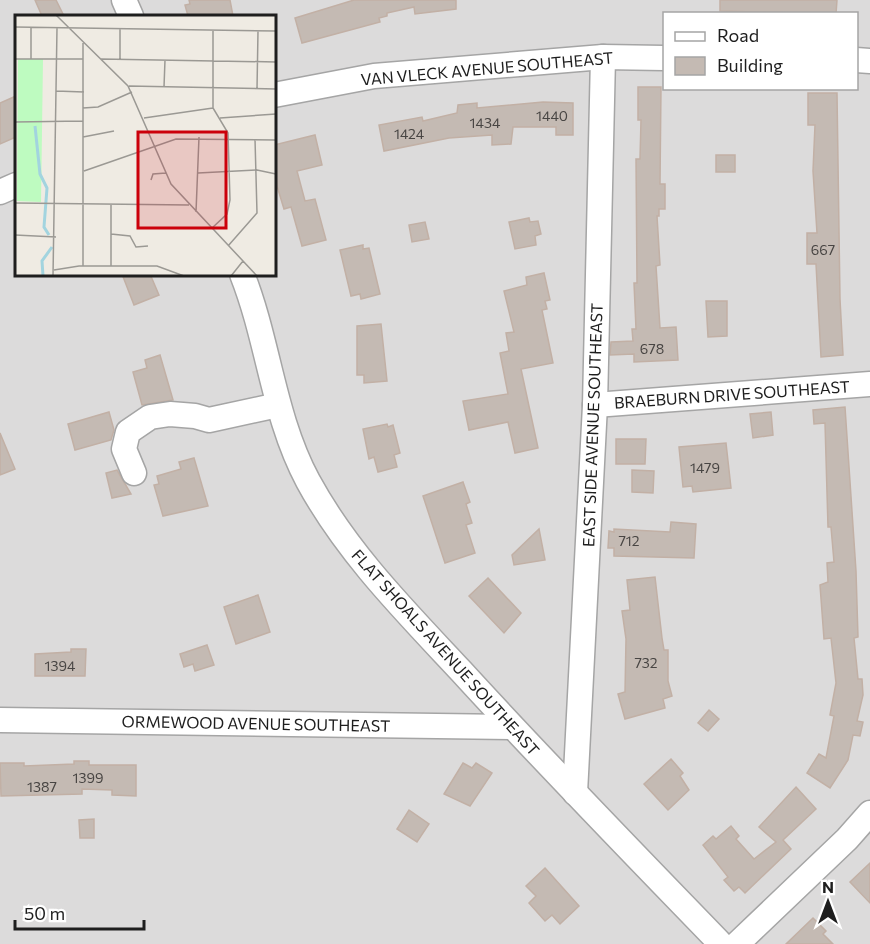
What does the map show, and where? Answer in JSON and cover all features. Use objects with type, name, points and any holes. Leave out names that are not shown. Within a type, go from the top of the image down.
[{"type":"street","points":[[124,0],[131,15]]},
{"type":"street","name":"VAN VLECK AVENUE SOUTHEAST","points":[[276,95],[374,76],[603,57],[663,58]]},
{"type":"street","name":"EAST SIDE AVENUE SOUTHEAST","points":[[575,793],[595,405],[603,57]]},
{"type":"street","points":[[0,192],[15,185]]},
{"type":"street","name":"FLAT SHOALS AVENUE SOUTHEAST","points":[[243,276],[284,428],[308,481],[347,542],[390,594],[512,727],[721,944]]},
{"type":"street","name":"BRAEBURN DRIVE SOUTHEAST","points":[[595,405],[870,384]]},
{"type":"street","points":[[134,473],[124,449],[128,432],[150,417],[171,414],[209,420],[278,405]]},
{"type":"street","name":"ORMEWOOD AVENUE SOUTHEAST","points":[[0,720],[512,727]]},
{"type":"street","points":[[737,944],[847,839],[870,813]]},
{"type":"shaded area","points":[[0,0],[870,0],[870,944],[0,944]]},
{"type":"building","points":[[35,0],[56,0],[64,15],[42,15]]},
{"type":"building","points":[[189,0],[230,0],[233,15],[188,15],[185,5],[190,4]]},
{"type":"building","points":[[354,0],[456,0],[456,9],[415,14],[414,7],[387,13],[387,16],[379,18],[380,22],[302,43],[295,18]]},
{"type":"building","points":[[720,0],[837,0],[836,12],[720,11]]},
{"type":"building","points":[[638,87],[661,87],[660,184],[665,184],[665,209],[659,209],[659,216],[657,216],[660,265],[656,266],[660,328],[676,327],[678,360],[634,362],[634,354],[610,355],[611,342],[633,341],[632,329],[636,329],[634,283],[637,283],[636,159],[640,159],[641,120],[638,120]]},
{"type":"building","points":[[808,93],[837,93],[843,355],[821,357],[816,264],[807,264],[807,233],[817,233],[813,171],[815,125],[808,125]]},
{"type":"building","points":[[15,96],[15,137],[0,144],[0,103]]},
{"type":"building","points":[[543,102],[573,103],[573,135],[556,135],[556,127],[513,127],[511,144],[492,145],[492,135],[449,138],[384,151],[379,125],[422,117],[423,121],[457,113],[458,105],[477,103],[477,108]]},
{"type":"building","points":[[315,135],[322,165],[297,171],[305,201],[315,199],[326,240],[302,246],[291,207],[284,209],[277,186],[276,145]]},
{"type":"building","points":[[716,155],[735,155],[735,172],[716,172]]},
{"type":"building","points":[[529,218],[530,222],[538,221],[541,234],[535,236],[536,245],[515,249],[509,222]]},
{"type":"building","points":[[425,222],[429,239],[412,242],[409,225]]},
{"type":"building","points":[[363,245],[363,249],[369,248],[380,294],[361,299],[360,294],[351,296],[340,250]]},
{"type":"building","points":[[544,273],[550,300],[545,301],[547,309],[542,310],[553,363],[521,369],[538,448],[515,453],[508,422],[469,430],[463,401],[508,394],[500,353],[509,351],[506,333],[514,332],[504,291],[527,285],[526,277]]},
{"type":"building","points":[[123,276],[151,276],[159,295],[134,305]]},
{"type":"building","points":[[706,301],[727,301],[727,336],[708,337]]},
{"type":"building","points":[[381,324],[387,381],[364,383],[364,375],[357,375],[357,326]]},
{"type":"building","points":[[160,355],[173,400],[142,405],[133,372],[147,368],[145,360]]},
{"type":"building","points":[[845,407],[856,571],[858,637],[854,638],[858,679],[862,679],[863,695],[857,721],[863,722],[860,736],[853,735],[848,760],[830,788],[807,773],[819,754],[826,758],[834,716],[830,715],[836,683],[831,638],[824,639],[820,585],[828,582],[827,563],[834,562],[831,527],[828,527],[825,423],[814,424],[813,410]]},
{"type":"building","points":[[109,412],[114,430],[111,440],[75,450],[68,424]]},
{"type":"building","points":[[771,412],[773,435],[753,438],[750,414]]},
{"type":"building","points":[[387,424],[388,427],[393,425],[400,453],[394,455],[397,467],[378,472],[374,457],[369,459],[363,429]]},
{"type":"building","points":[[0,433],[15,469],[0,475]]},
{"type":"building","points":[[616,439],[646,439],[645,464],[616,464]]},
{"type":"building","points":[[726,443],[731,488],[693,492],[692,486],[683,487],[679,447]]},
{"type":"building","points":[[194,458],[208,506],[163,516],[154,485],[159,484],[157,476],[181,469],[179,462]]},
{"type":"building","points":[[117,470],[131,494],[112,498],[106,473]]},
{"type":"building","points":[[632,470],[654,471],[653,493],[632,492]]},
{"type":"building","points":[[463,482],[470,502],[466,504],[472,523],[466,525],[475,553],[445,563],[423,496]]},
{"type":"building","points":[[671,522],[696,524],[694,558],[614,556],[614,548],[608,548],[609,531],[614,532],[614,529],[670,532]]},
{"type":"building","points":[[539,529],[545,560],[514,565],[512,555]]},
{"type":"building","points":[[655,577],[664,650],[668,650],[668,681],[672,696],[663,699],[665,708],[625,719],[618,694],[625,692],[626,639],[622,611],[630,610],[627,580]]},
{"type":"building","points":[[488,578],[521,613],[504,633],[469,596]]},
{"type":"building","points":[[258,595],[270,632],[236,644],[224,607]]},
{"type":"building","points":[[207,645],[214,665],[195,671],[193,664],[184,667],[180,654]]},
{"type":"building","points":[[71,649],[86,649],[85,676],[35,676],[35,654],[71,652]]},
{"type":"building","points":[[709,710],[719,719],[708,731],[698,723]]},
{"type":"building","points":[[671,759],[683,773],[680,776],[689,790],[668,810],[644,784]]},
{"type":"building","points":[[74,761],[89,761],[89,765],[136,765],[136,796],[112,795],[112,790],[82,789],[82,794],[1,796],[0,763],[24,763],[24,766],[74,764]]},
{"type":"building","points":[[463,763],[472,768],[476,763],[492,773],[470,806],[444,794]]},
{"type":"building","points":[[796,787],[816,809],[783,840],[791,849],[745,893],[739,887],[734,891],[724,880],[728,877],[703,845],[713,836],[716,839],[731,826],[739,836],[736,839],[754,859],[776,842],[759,827]]},
{"type":"building","points":[[409,810],[429,824],[417,842],[397,829]]},
{"type":"building","points":[[94,819],[94,838],[80,838],[79,820]]},
{"type":"building","points":[[870,863],[870,903],[850,882]]},
{"type":"building","points":[[545,868],[579,906],[560,924],[552,915],[545,921],[529,903],[536,896],[526,886]]},
{"type":"building","points":[[813,918],[826,931],[823,934],[833,944],[786,944]]}]
